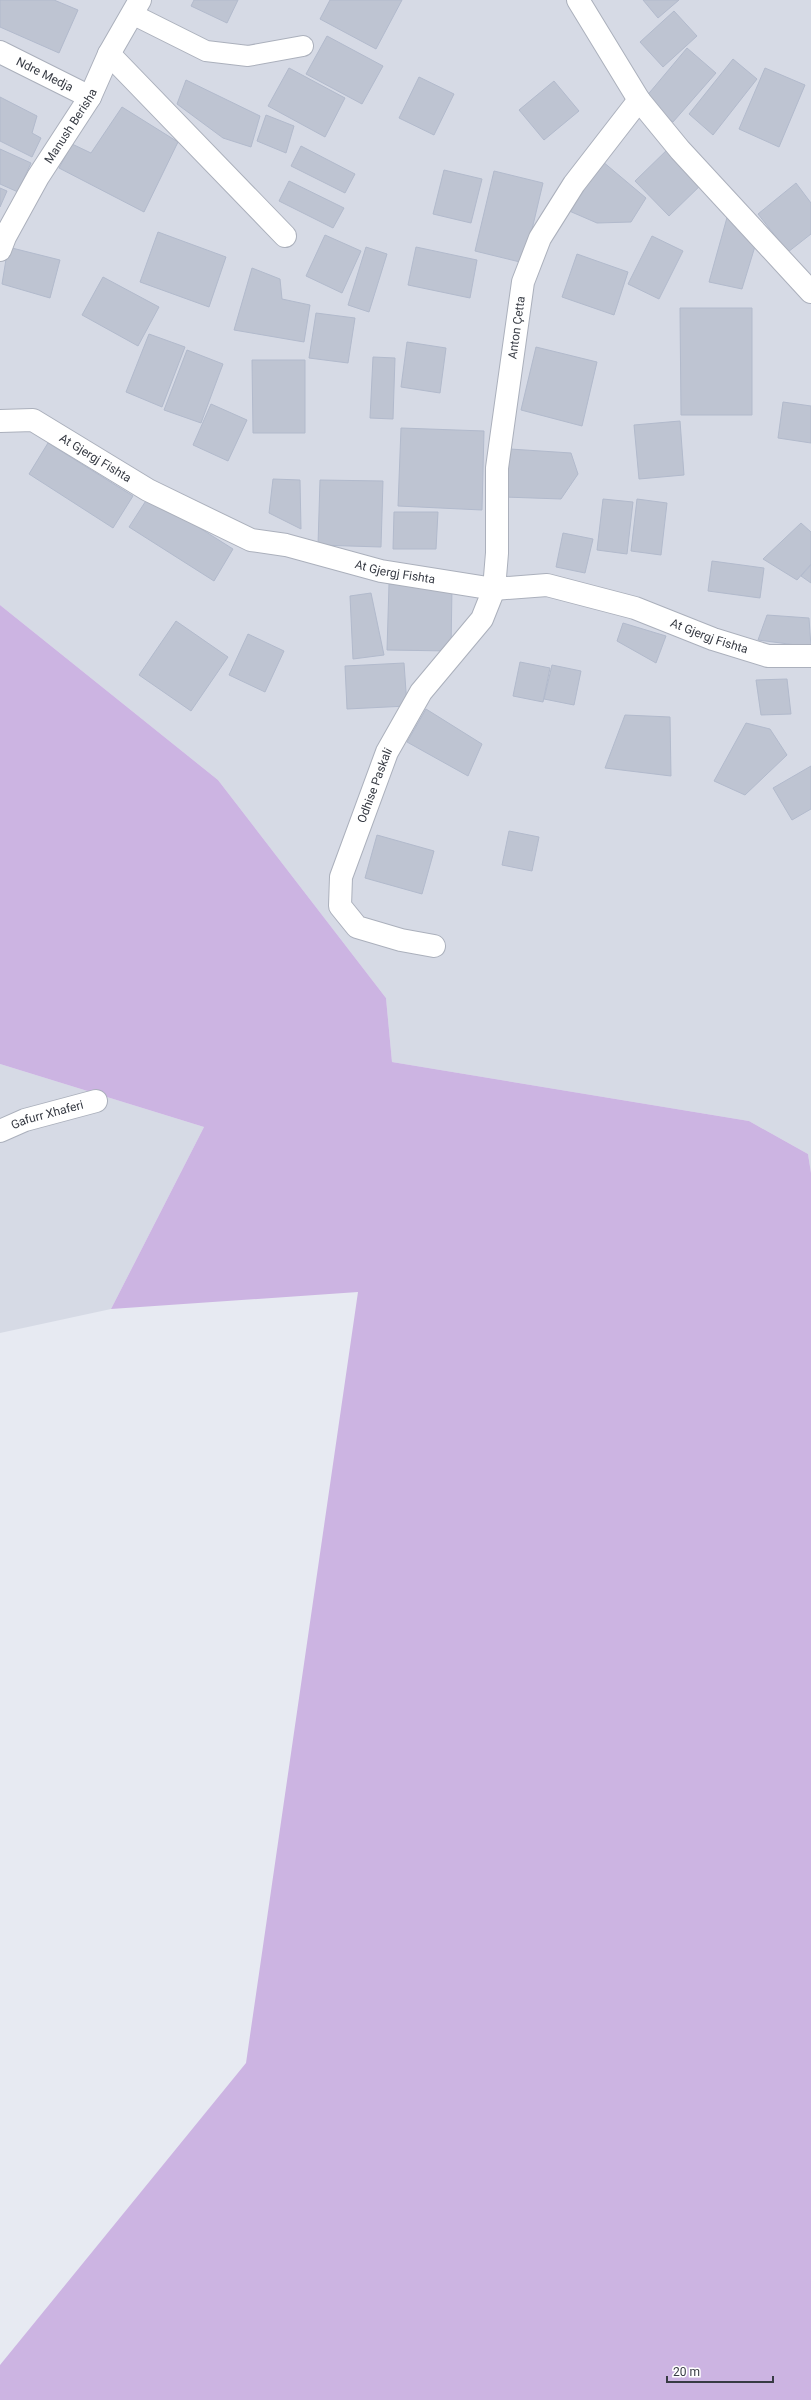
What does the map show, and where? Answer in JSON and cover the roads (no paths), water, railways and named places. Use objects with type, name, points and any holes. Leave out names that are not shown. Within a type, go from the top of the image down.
[{"type":"street","points":[[578,0],[638,100],[680,150],[811,292]]},
{"type":"street","name":"Manush Berisha","points":[[0,250],[5,237],[38,177],[90,97],[109,54],[136,7]]},
{"type":"street","name":"Ndre Medja","points":[[0,52],[90,97]]},
{"type":"street","points":[[109,54],[285,236]]},
{"type":"street","name":"Anton Çetta","points":[[494,589],[497,553],[497,468],[523,282],[540,238],[574,184],[638,100]]},
{"type":"street","name":"At Gjergj Fishta","points":[[0,421],[33,420],[148,490],[251,540],[286,545],[381,571],[494,589],[547,585],[635,608],[712,640],[768,656],[811,656]]},
{"type":"street","name":"Odhise Paskali","points":[[434,946],[401,940],[357,927],[340,906],[340,877],[386,752],[421,692],[482,619],[494,589]]},
{"type":"street","name":"Gafurr Xhaferi","points":[[0,1131],[24,1120],[96,1101]]},
{"type":"lane","points":[[136,7],[206,51],[248,56],[303,46]]}]
